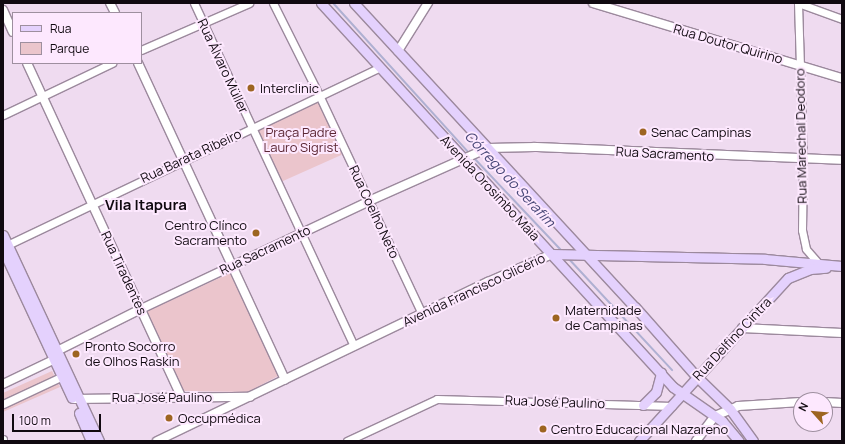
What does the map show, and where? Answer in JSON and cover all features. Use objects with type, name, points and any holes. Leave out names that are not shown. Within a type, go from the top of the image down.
[{"type":"main road","points":[[110,3],[114,12]]},
{"type":"main road","name":"Avenida Orosimbo Maia","points":[[322,3],[464,158],[556,254],[661,373],[682,394],[728,426],[739,441]]},
{"type":"main road","name":"Avenida Orosimbo Maia","points":[[354,3],[581,254],[697,377],[730,409],[753,441]]},
{"type":"main road","points":[[398,51],[428,3]]},
{"type":"main road","name":"Rua Doutor Quirino","points":[[593,3],[613,6],[842,78]]},
{"type":"main road","points":[[3,10],[12,30]]},
{"type":"main road","name":"Rua Tiradentes","points":[[27,64],[181,396]]},
{"type":"main road","points":[[138,64],[285,380]]},
{"type":"main road","name":"Rua Sacramento","points":[[57,351],[300,233],[486,149],[535,147],[842,160]]},
{"type":"main road","points":[[3,235],[5,247],[53,360],[61,377],[99,441]]},
{"type":"main road","points":[[5,247],[57,351],[91,441]]},
{"type":"main road","name":"Avenida Francisco Glicério","points":[[157,441],[422,314],[556,254],[818,263],[842,267]]},
{"type":"main road","name":"Rua Delfino Cintra","points":[[639,441],[790,277],[810,270],[842,267]]},
{"type":"main road","points":[[742,328],[842,333]]},
{"type":"main road","points":[[3,384],[53,360],[57,351]]},
{"type":"main road","points":[[643,405],[656,392],[661,373]]},
{"type":"main road","name":"Rua José Paulino","points":[[75,399],[181,396],[251,397]]},
{"type":"main road","points":[[696,441],[715,416],[730,409],[745,404],[793,402]]},
{"type":"street","name":"Rua Álvaro Müller","points":[[194,3],[354,346]]},
{"type":"street","points":[[142,50],[249,3]]},
{"type":"street","name":"Rua Coelho Neto","points":[[273,3],[319,95],[422,314]]},
{"type":"street","points":[[798,3],[842,19]]},
{"type":"street","name":"Rua Marechal Deodoro","points":[[798,3],[804,242],[809,254],[818,263]]},
{"type":"street","points":[[3,115],[110,64]]},
{"type":"street","name":"Rua Barata Ribeiro","points":[[5,247],[92,203],[380,67]]},
{"type":"street","points":[[3,404],[61,377]]},
{"type":"street","name":"Rua José Paulino","points":[[347,441],[437,399],[672,406]]},
{"type":"green space","name":"Praça Padre Lauro Sigrist","points":[[317,99],[342,155],[280,182],[255,127]]},
{"type":"green space","points":[[230,273],[278,376],[248,392],[184,391],[146,312]]},
{"type":"green space","points":[[52,371],[60,387],[3,412],[3,393]]},
{"type":"waterway","name":"Córrego do Serafim","points":[[333,3],[470,154]]},
{"type":"waterway","name":"Córrego do Serafim","points":[[473,157],[561,250]]},
{"type":"waterway","name":"Córrego do Serafim","points":[[568,258],[672,370]]},
{"type":"place","name":"Interclinic","points":[[251,88]]},
{"type":"place","name":"Senac Campinas","points":[[643,132]]},
{"type":"place","name":"Centro Clínco Sacramento","points":[[256,233]]},
{"type":"place","name":"Maternidade de Campinas","points":[[556,318]]},
{"type":"place","name":"Pronto Socorro de Olhos Raskin","points":[[76,354]]},
{"type":"place","name":"Occupmédica","points":[[169,418]]},
{"type":"place","name":"Centro Educacional Nazareno","points":[[543,429]]},
{"type":"district","name":"Vila Itapura","points":[[146,205]]}]
